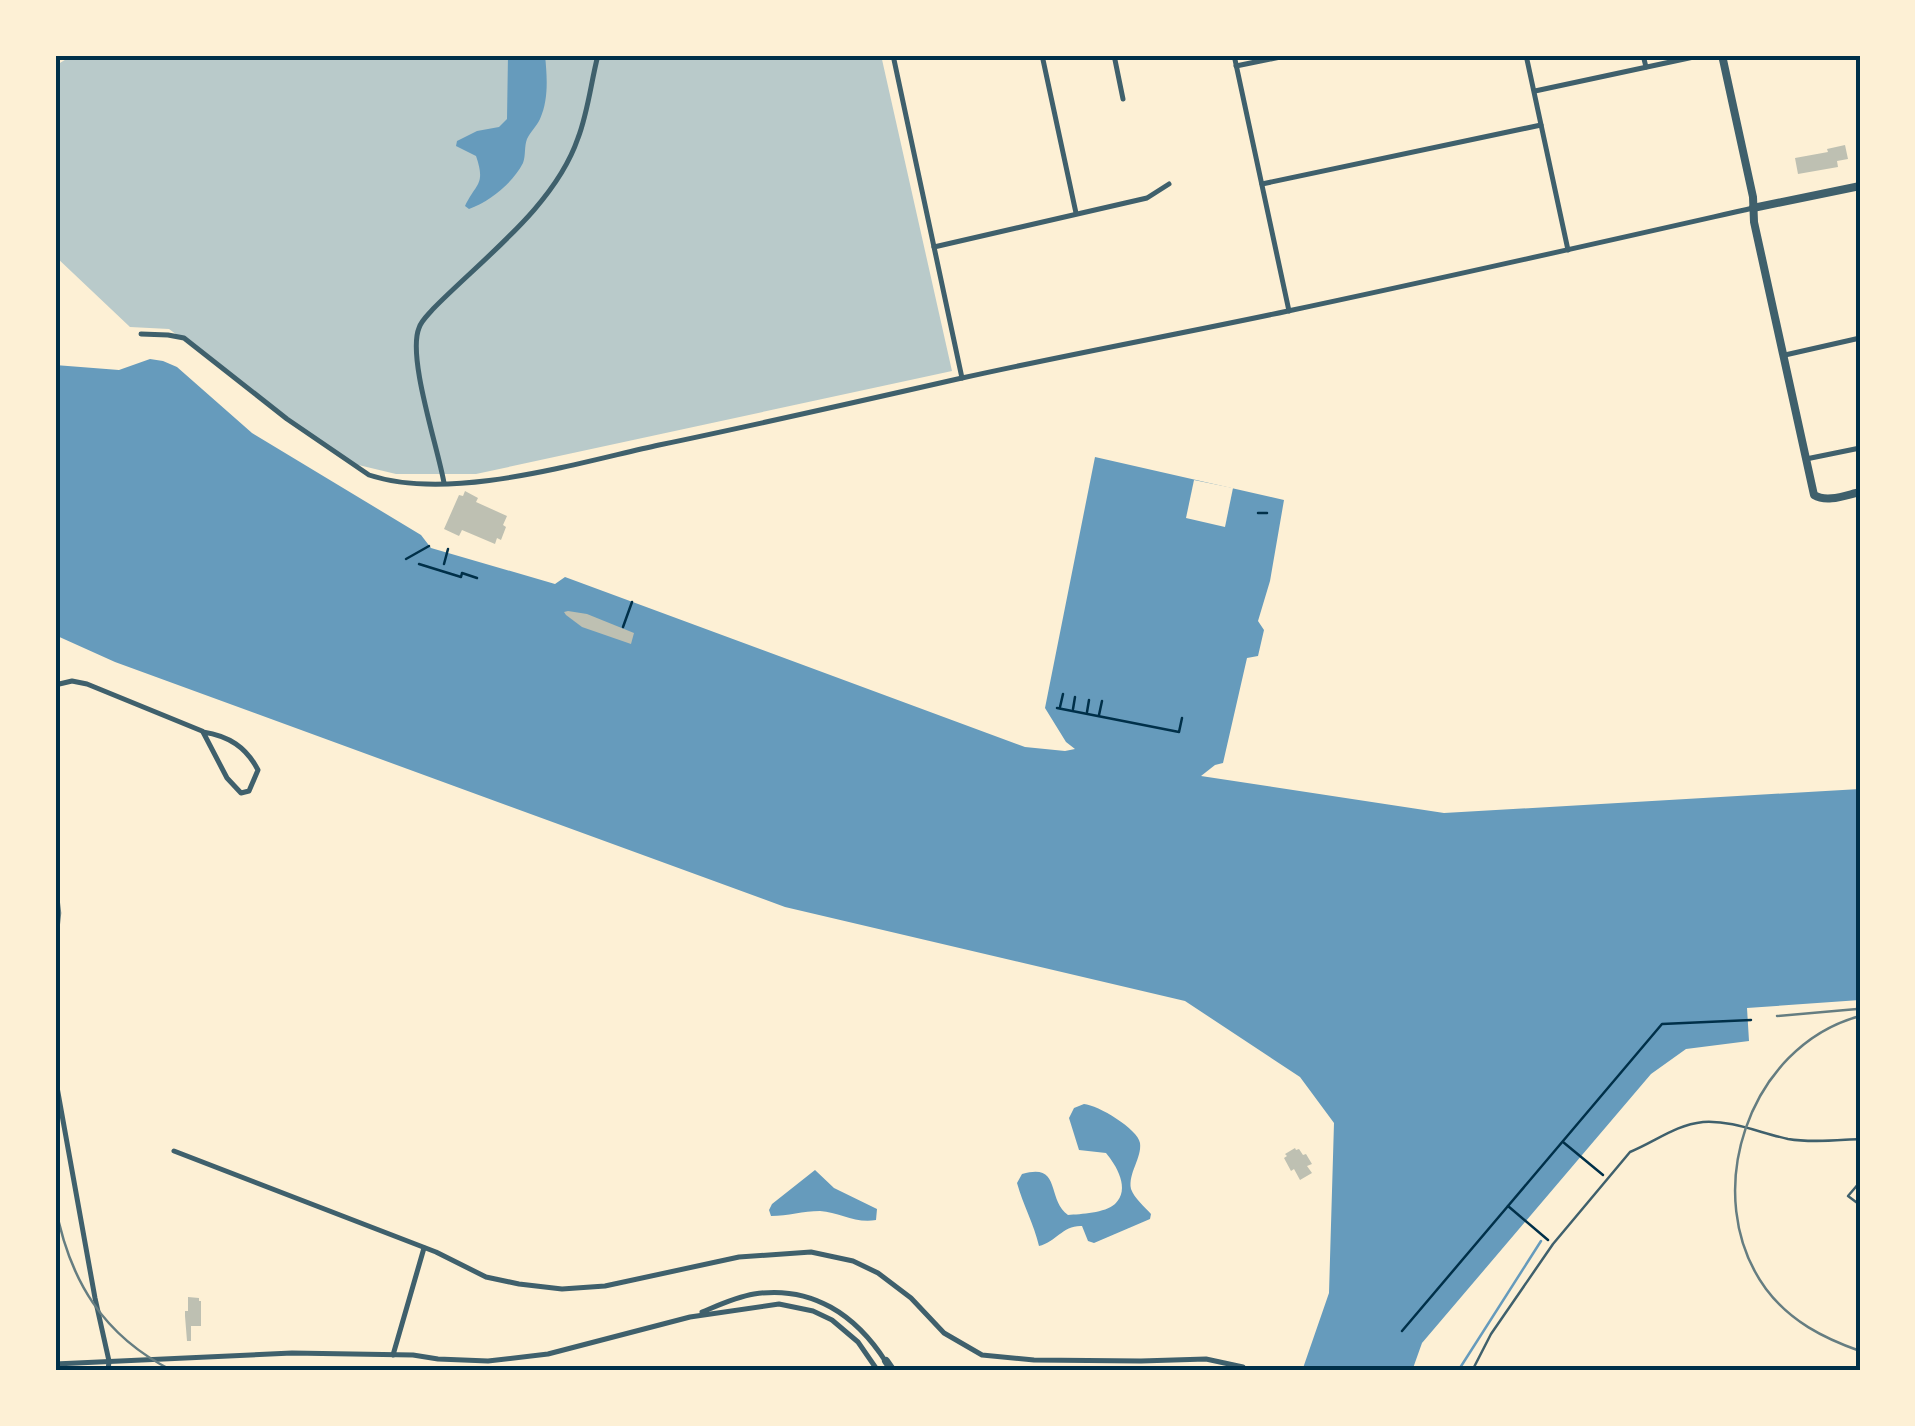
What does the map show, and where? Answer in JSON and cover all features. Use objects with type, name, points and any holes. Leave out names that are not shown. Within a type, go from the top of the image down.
[{"type":"street","points":[[444,483],[417,366],[419,326],[549,193],[578,139],[598,55]]},
{"type":"street","points":[[893,55],[962,378]]},
{"type":"street","points":[[1042,55],[1076,213]]},
{"type":"street","points":[[1114,55],[1123,99]]},
{"type":"street","points":[[1234,55],[1288,311]]},
{"type":"street","points":[[1236,66],[1290,55]]},
{"type":"street","points":[[1526,55],[1568,250]]},
{"type":"street","points":[[1643,55],[1646,67]]},
{"type":"street","points":[[1534,92],[1703,55]]},
{"type":"street","points":[[1722,55],[1814,495],[1826,499],[1860,492]]},
{"type":"street","points":[[1262,184],[1541,124]]},
{"type":"street","points":[[934,247],[1147,198],[1169,184]]},
{"type":"street","points":[[140,334],[184,338],[287,419],[360,470],[381,479],[486,481],[1860,186]]},
{"type":"street","points":[[1782,355],[1860,338]]},
{"type":"street","points":[[1806,459],[1860,448]]},
{"type":"street","points":[[55,684],[88,684],[235,742],[258,770],[249,791],[241,794],[232,786],[203,732]]},
{"type":"street","points":[[55,1076],[108,1371]]},
{"type":"street","points":[[174,1152],[424,1248],[486,1276],[541,1287],[587,1288],[739,1257],[810,1252],[853,1261],[878,1273],[911,1298],[944,1333],[982,1355],[1034,1360],[1206,1359],[1242,1367]]},
{"type":"street","points":[[393,1355],[424,1248]]},
{"type":"street","points":[[690,1317],[754,1294],[806,1296],[850,1319],[871,1338],[892,1371]]},
{"type":"street","points":[[55,1364],[292,1353],[488,1361],[548,1354],[690,1317],[762,1305],[796,1306],[832,1320],[870,1356],[878,1371]]},
{"type":"lane","points":[[1472,1371],[1491,1334],[1553,1244],[1630,1152],[1670,1130],[1692,1124],[1729,1124],[1795,1140],[1860,1139]]},
{"type":"lane","points":[[1860,1182],[1848,1196],[1860,1205]]},
{"type":"path","points":[[1258,513],[1267,513]]},
{"type":"path","points":[[406,559],[429,546]]},
{"type":"path","points":[[444,564],[448,548]]},
{"type":"path","points":[[419,564],[476,578]]},
{"type":"path","points":[[623,626],[632,602]]},
{"type":"path","points":[[1063,694],[1059,708],[1086,714],[1179,732],[1182,718]]},
{"type":"path","points":[[1073,711],[1076,697]]},
{"type":"path","points":[[1086,714],[1089,700]]},
{"type":"path","points":[[1099,716],[1102,702]]},
{"type":"path","points":[[1402,1331],[1662,1024],[1750,1020]]},
{"type":"path","points":[[1563,1141],[1608,1179]]},
{"type":"path","points":[[1508,1206],[1553,1244]]},
{"type":"shaded area","points":[[73,55],[881,55],[952,371],[476,474],[396,474],[350,463],[169,329],[130,327],[55,256],[55,66]]},
{"type":"water","points":[[508,55],[545,55],[547,87],[543,111],[527,139],[524,160],[513,178],[500,191],[469,209],[465,206],[478,183],[479,166],[476,156],[456,146],[457,141],[477,131],[499,127],[507,119]]},
{"type":"water","points":[[150,359],[177,367],[252,433],[421,535],[431,548],[555,584],[565,577],[1025,747],[1075,749],[1066,742],[1045,708],[1095,457],[1284,500],[1270,581],[1258,621],[1264,630],[1258,656],[1247,658],[1223,763],[1201,776],[1444,813],[1860,789],[1860,1000],[1747,1008],[1749,1041],[1686,1049],[1651,1074],[1422,1343],[1412,1371],[1302,1371],[1329,1293],[1334,1123],[1300,1077],[1185,1001],[785,907],[115,662],[55,635],[55,365],[119,370]]},
{"type":"water","points":[[1084,1104],[1116,1119],[1138,1137],[1140,1149],[1131,1189],[1151,1214],[1150,1219],[1094,1243],[1088,1241],[1082,1226],[1075,1226],[1039,1246],[1017,1183],[1022,1174],[1035,1172],[1048,1177],[1068,1215],[1111,1207],[1120,1198],[1122,1184],[1106,1153],[1079,1150],[1069,1118],[1074,1108]]},
{"type":"water","points":[[815,1170],[834,1188],[877,1209],[876,1220],[820,1211],[771,1216],[772,1204]]},
{"type":"pier","points":[[1194,480],[1233,488],[1225,527],[1186,518]]},
{"type":"building","points":[[1845,145],[1848,159],[1837,161],[1838,167],[1798,174],[1795,158]]},
{"type":"building","points":[[465,491],[478,498],[476,502],[507,516],[501,540],[497,538],[495,544],[462,530],[459,536],[444,529],[459,495],[463,496]]},
{"type":"building","points":[[564,612],[587,614],[634,633],[631,644],[582,627],[566,615]]},
{"type":"building","points":[[1295,1148],[1306,1154],[1312,1164],[1307,1166],[1312,1173],[1300,1180],[1284,1158]]},
{"type":"building","points":[[188,1297],[201,1301],[201,1326],[191,1326],[191,1341],[187,1341],[185,1316]]},
{"type":"waterway","points":[[1458,1371],[1541,1241]]},
{"type":"railway","points":[[55,871],[60,913],[55,959]]},
{"type":"railway","points":[[1777,1016],[1857,1009]]},
{"type":"railway","points":[[1860,1016],[1821,1033],[1789,1058],[1763,1091],[1746,1129],[1736,1170],[1736,1211],[1746,1252],[1766,1289],[1808,1327],[1860,1351]]},
{"type":"railway","points":[[55,1204],[70,1257],[93,1303],[127,1341],[173,1371]]}]
